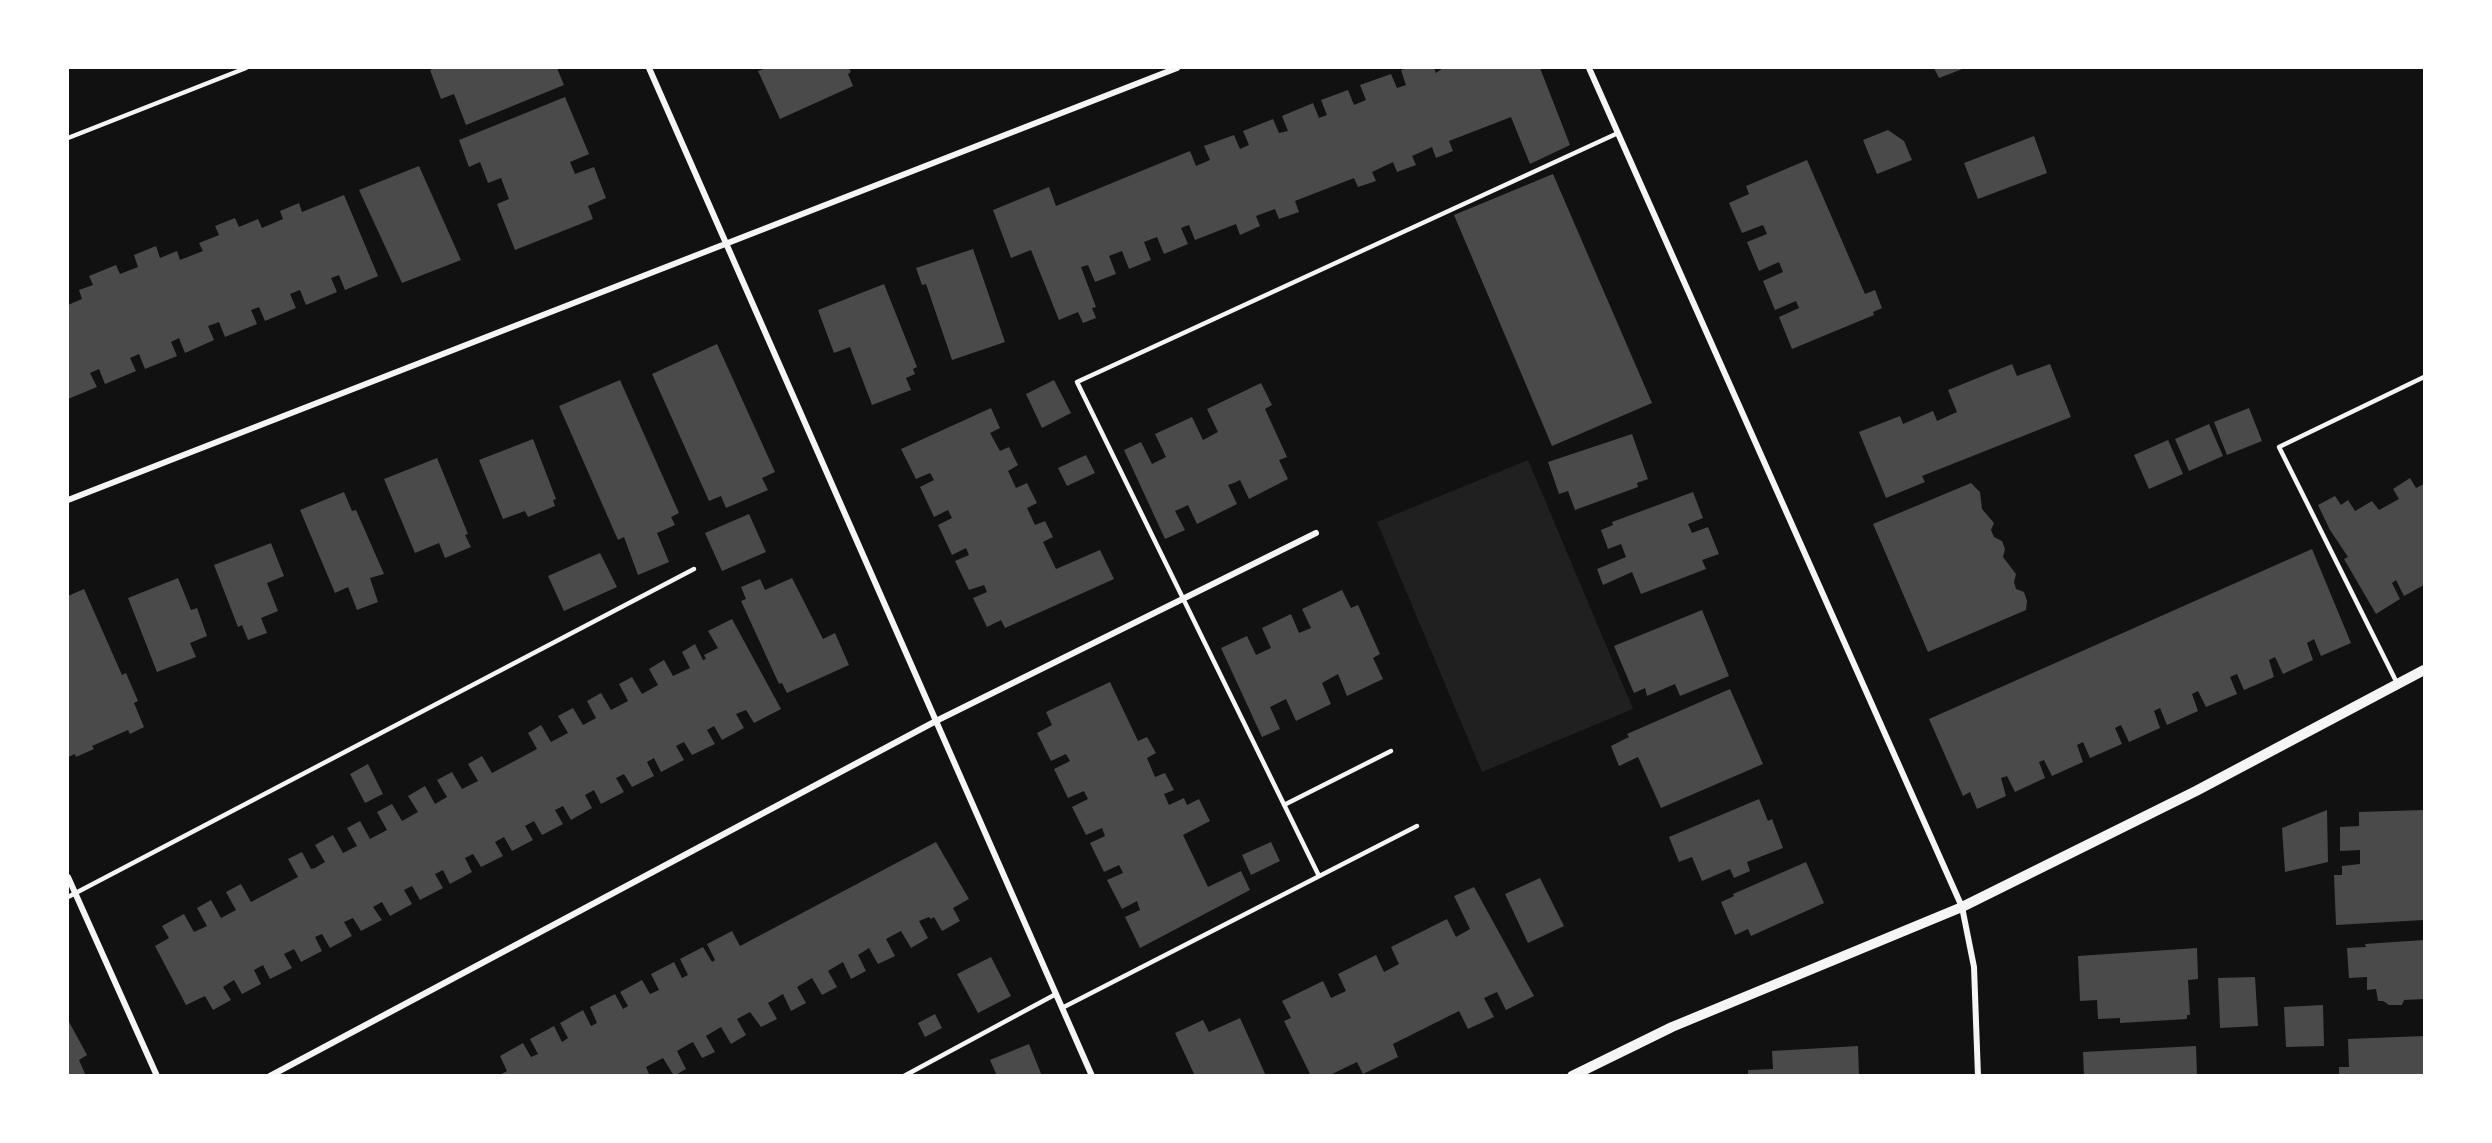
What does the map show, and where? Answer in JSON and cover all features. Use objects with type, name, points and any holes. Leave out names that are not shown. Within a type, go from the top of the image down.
[{"type":"street","points":[[649,68],[1092,1076]]},
{"type":"street","points":[[68,500],[1177,68]]},
{"type":"street","points":[[1589,68],[1962,907],[1974,967],[1978,1076]]},
{"type":"street","points":[[270,1076],[936,721],[1316,533]]},
{"type":"street","points":[[1572,1076],[1672,1027],[1962,907],[2196,791],[2424,670]]},
{"type":"street","points":[[68,877],[157,1076]]},
{"type":"lane","points":[[68,138],[246,68]]},
{"type":"lane","points":[[1319,876],[1077,382],[1618,133]]},
{"type":"lane","points":[[2398,685],[2279,447],[2424,377]]},
{"type":"lane","points":[[68,897],[694,569]]},
{"type":"lane","points":[[1284,805],[1391,751]]},
{"type":"lane","points":[[1062,1008],[1417,826]]},
{"type":"lane","points":[[904,1076],[1056,994]]},
{"type":"shaded area","points":[[1528,460],[1633,709],[1482,772],[1377,522]]},
{"type":"building","points":[[436,68],[557,68],[564,85],[466,125],[454,94],[441,99],[430,70]]},
{"type":"building","points":[[766,68],[849,68],[851,72],[848,74],[853,86],[780,119],[758,71]]},
{"type":"building","points":[[1434,68],[1436,73],[1443,68],[1540,68],[1570,145],[1530,164],[1511,117],[1449,141],[1453,151],[1436,158],[1432,147],[1412,156],[1416,165],[1397,172],[1393,162],[1372,172],[1376,181],[1358,187],[1354,178],[1295,201],[1299,212],[1279,219],[1275,209],[1256,216],[1260,226],[1240,235],[1236,224],[1195,240],[1189,225],[1186,226],[1181,228],[1188,244],[1164,254],[1157,237],[1144,242],[1151,260],[1129,269],[1122,251],[1109,256],[1116,274],[1095,282],[1088,265],[1081,267],[1096,307],[1092,308],[1096,318],[1083,323],[1078,312],[1059,320],[1031,250],[1011,258],[993,210],[1049,187],[1056,206],[1190,151],[1196,166],[1210,160],[1204,146],[1234,135],[1240,149],[1249,145],[1243,131],[1273,119],[1279,133],[1288,131],[1282,116],[1313,103],[1319,118],[1327,115],[1321,100],[1348,90],[1354,105],[1366,100],[1360,85],[1391,74],[1397,88],[1406,85],[1401,70]]},
{"type":"building","points":[[1934,68],[1965,68],[1939,78]]},
{"type":"building","points":[[565,97],[589,154],[570,162],[575,174],[594,167],[606,198],[588,206],[593,219],[515,250],[497,204],[509,199],[501,178],[488,183],[480,162],[469,167],[459,140]]},
{"type":"building","points":[[1888,130],[1904,141],[1912,160],[1877,174],[1863,140]]},
{"type":"building","points":[[2034,136],[2047,173],[1978,199],[1964,163]]},
{"type":"building","points":[[1807,160],[1865,294],[1875,290],[1882,308],[1873,312],[1874,315],[1792,349],[1779,317],[1799,308],[1796,301],[1775,310],[1763,281],[1783,272],[1779,262],[1759,271],[1747,242],[1767,234],[1763,225],[1742,233],[1729,203],[1749,194],[1746,186]]},
{"type":"building","points":[[419,166],[461,260],[402,283],[359,190]]},
{"type":"building","points":[[1553,174],[1652,403],[1552,446],[1454,215]]},
{"type":"building","points":[[344,195],[378,276],[345,290],[339,275],[331,278],[337,292],[306,305],[300,290],[290,294],[296,308],[265,321],[259,307],[251,310],[257,324],[225,337],[219,322],[208,326],[214,340],[185,353],[179,338],[171,342],[177,356],[145,369],[139,354],[130,358],[136,371],[105,384],[99,369],[90,373],[97,387],[68,399],[68,305],[82,299],[79,290],[93,285],[89,276],[116,265],[120,274],[138,267],[134,255],[156,246],[160,258],[177,251],[180,260],[203,251],[199,243],[219,235],[215,226],[235,218],[239,227],[258,219],[262,228],[283,219],[280,211],[299,203],[302,212]]},
{"type":"building","points":[[973,249],[1005,342],[952,360],[926,284],[922,285],[916,268]]},
{"type":"building","points":[[884,284],[917,367],[913,369],[915,374],[906,378],[911,390],[872,405],[850,347],[834,353],[818,310]]},
{"type":"building","points":[[717,344],[775,472],[762,478],[768,490],[726,508],[721,496],[709,501],[652,374]]},
{"type":"building","points":[[2012,364],[2017,376],[2050,364],[2071,417],[1922,476],[1925,482],[1886,498],[1859,432],[1900,416],[1903,424],[1933,411],[1937,421],[1957,412],[1948,390]]},
{"type":"building","points":[[620,380],[679,513],[671,517],[675,525],[657,533],[669,562],[638,575],[624,537],[618,540],[559,406]]},
{"type":"building","points":[[1054,380],[1071,413],[1042,428],[1026,394]]},
{"type":"building","points":[[1261,383],[1272,405],[1265,409],[1287,457],[1279,460],[1288,479],[1249,499],[1240,480],[1228,485],[1237,504],[1197,524],[1188,505],[1175,511],[1185,530],[1165,539],[1124,450],[1141,442],[1152,464],[1166,457],[1155,434],[1192,417],[1203,440],[1218,432],[1207,409]]},
{"type":"building","points":[[991,408],[1000,428],[990,433],[1000,451],[1009,447],[1018,465],[1008,471],[1016,488],[1027,483],[1037,503],[1027,508],[1035,525],[1045,521],[1053,537],[1043,542],[1056,569],[1100,550],[1114,579],[1005,628],[1001,620],[987,627],[973,598],[987,592],[984,585],[969,590],[955,561],[969,555],[966,548],[952,555],[938,525],[952,518],[948,510],[934,517],[920,487],[934,480],[930,473],[916,479],[901,449]]},
{"type":"building","points":[[2249,408],[2262,441],[2227,455],[2214,422]]},
{"type":"building","points":[[2209,424],[2223,456],[2189,471],[2175,439]]},
{"type":"building","points":[[1632,434],[1648,479],[1637,483],[1638,487],[1575,510],[1568,491],[1559,494],[1548,462]]},
{"type":"building","points":[[533,439],[556,499],[553,500],[555,506],[528,517],[525,511],[503,519],[479,460]]},
{"type":"building","points":[[2168,440],[2183,474],[2149,489],[2134,455]]},
{"type":"building","points":[[1086,455],[1095,473],[1067,486],[1058,468]]},
{"type":"building","points":[[437,458],[468,534],[465,535],[471,547],[445,558],[439,543],[415,553],[384,479]]},
{"type":"building","points":[[2410,478],[2416,488],[2424,484],[2424,585],[2404,596],[2396,580],[2392,583],[2400,599],[2376,614],[2344,559],[2348,557],[2330,530],[2318,505],[2335,496],[2341,505],[2348,500],[2355,511],[2372,501],[2379,510],[2399,499],[2393,489]]},
{"type":"building","points":[[1971,483],[1980,492],[1982,509],[1994,523],[1991,530],[1994,537],[2002,541],[2005,549],[2003,557],[2016,574],[2014,582],[2016,589],[2024,592],[2027,601],[2026,610],[1928,652],[1873,524]]},
{"type":"building","points":[[344,492],[352,511],[356,510],[384,574],[370,578],[378,602],[357,610],[348,587],[335,593],[300,510]]},
{"type":"building","points":[[1693,492],[1703,518],[1688,524],[1692,533],[1708,527],[1719,554],[1702,560],[1706,569],[1641,594],[1632,572],[1603,585],[1597,569],[1626,557],[1621,544],[1608,549],[1601,530],[1613,525],[1612,522]]},
{"type":"building","points":[[749,514],[766,552],[722,571],[705,533]]},
{"type":"building","points":[[271,543],[284,576],[267,583],[278,611],[261,618],[267,633],[248,640],[242,625],[238,627],[214,565]]},
{"type":"building","points":[[2312,549],[2351,643],[2321,656],[2314,639],[2307,643],[2313,660],[2283,674],[2275,657],[2269,660],[2274,677],[2244,690],[2237,674],[2230,677],[2237,694],[2206,707],[2198,691],[2192,694],[2198,711],[2167,725],[2160,708],[2154,711],[2160,728],[2129,742],[2121,725],[2115,728],[2122,744],[2090,758],[2083,742],[2077,745],[2083,762],[2052,776],[2044,760],[2039,762],[2045,778],[2015,792],[2007,776],[2001,778],[2006,796],[1977,809],[1970,792],[1963,796],[1929,719]]},
{"type":"building","points":[[600,553],[617,587],[564,611],[548,576]]},
{"type":"building","points":[[178,578],[191,610],[197,608],[207,636],[190,643],[196,657],[157,672],[128,598]]},
{"type":"building","points":[[792,578],[823,639],[835,633],[849,665],[787,693],[782,683],[779,684],[741,601],[746,599],[741,587],[760,579],[765,590]]},
{"type":"building","points":[[84,589],[122,675],[126,673],[138,701],[134,703],[144,727],[130,734],[128,730],[92,746],[94,749],[76,757],[75,754],[68,757],[68,596]]},
{"type":"building","points":[[1342,590],[1351,608],[1358,605],[1380,654],[1373,658],[1383,679],[1347,696],[1338,674],[1322,683],[1331,704],[1296,721],[1286,699],[1270,707],[1280,729],[1262,737],[1221,648],[1247,636],[1256,655],[1271,648],[1262,628],[1291,614],[1299,633],[1311,628],[1302,609]]},
{"type":"building","points":[[1702,610],[1729,676],[1680,696],[1675,684],[1647,696],[1645,688],[1634,693],[1614,646]]},
{"type":"building","points":[[732,619],[781,709],[754,723],[746,710],[736,714],[744,728],[722,740],[714,726],[707,730],[715,744],[692,755],[684,742],[676,746],[684,760],[661,772],[654,758],[647,762],[654,776],[632,787],[624,774],[616,778],[624,792],[601,804],[594,790],[585,795],[592,808],[571,820],[563,806],[555,810],[563,824],[542,835],[534,821],[525,826],[533,840],[512,851],[504,837],[495,842],[503,856],[481,867],[473,854],[465,858],[472,872],[450,884],[443,870],[435,874],[443,888],[420,900],[412,886],[404,890],[412,904],[390,916],[382,902],[373,907],[382,920],[361,931],[353,918],[344,922],[352,936],[330,948],[322,934],[315,937],[322,951],[301,962],[294,949],[284,954],[292,968],[270,979],[263,965],[254,970],[261,984],[242,994],[234,980],[223,987],[231,1000],[213,1010],[205,996],[186,1005],[155,946],[169,938],[162,926],[184,914],[194,932],[207,926],[197,908],[211,900],[221,918],[236,910],[226,892],[241,884],[251,902],[298,877],[288,859],[302,852],[311,869],[315,868],[325,862],[315,845],[333,835],[343,853],[357,846],[347,828],[360,821],[370,839],[387,830],[377,812],[392,804],[402,821],[418,812],[408,796],[425,786],[435,804],[447,797],[437,780],[452,772],[462,789],[478,781],[468,764],[482,756],[492,773],[537,749],[528,733],[541,725],[551,742],[568,733],[558,716],[573,708],[583,725],[596,718],[587,701],[601,693],[611,710],[628,701],[619,684],[632,677],[642,694],[658,685],[649,669],[664,660],[673,676],[690,668],[682,652],[695,644],[703,660],[706,659],[704,655],[718,648],[708,631]]},
{"type":"building","points":[[1110,682],[1138,741],[1147,737],[1156,753],[1147,758],[1155,777],[1165,773],[1174,790],[1164,794],[1169,805],[1184,798],[1187,805],[1199,799],[1210,821],[1183,835],[1208,887],[1241,871],[1250,890],[1140,948],[1125,917],[1140,910],[1137,901],[1122,909],[1107,880],[1123,873],[1119,865],[1104,872],[1090,843],[1105,836],[1102,828],[1086,835],[1072,807],[1088,799],[1084,791],[1068,798],[1054,769],[1070,761],[1066,754],[1051,761],[1037,733],[1052,725],[1046,712]]},
{"type":"building","points":[[1730,689],[1763,764],[1661,808],[1638,757],[1619,766],[1611,746],[1629,737],[1627,734]]},
{"type":"building","points":[[368,764],[383,794],[365,803],[350,774]]},
{"type":"building","points":[[1759,799],[1768,821],[1772,819],[1783,848],[1747,862],[1750,871],[1734,878],[1730,869],[1702,881],[1692,857],[1679,862],[1669,837]]},
{"type":"building","points":[[2327,810],[2328,862],[2285,872],[2282,828]]},
{"type":"building","points":[[2424,810],[2424,920],[2336,925],[2334,875],[2342,875],[2342,866],[2360,864],[2360,850],[2340,851],[2340,827],[2359,826],[2359,812]]},
{"type":"building","points":[[936,842],[969,899],[953,908],[960,921],[942,931],[934,917],[919,921],[928,938],[911,948],[901,931],[886,939],[895,956],[878,964],[869,948],[858,955],[866,971],[851,979],[843,962],[828,971],[837,987],[822,995],[812,978],[797,987],[806,1003],[791,1011],[783,994],[768,1003],[777,1019],[761,1027],[750,1012],[737,1019],[746,1035],[731,1044],[721,1027],[706,1036],[715,1052],[702,1058],[693,1042],[689,1044],[677,1051],[686,1069],[674,1076],[663,1058],[646,1067],[650,1076],[498,1076],[507,1071],[500,1056],[523,1043],[531,1057],[538,1054],[530,1039],[554,1026],[562,1042],[568,1038],[560,1023],[583,1010],[591,1026],[597,1023],[590,1007],[615,994],[623,1009],[628,1006],[620,992],[642,980],[650,994],[659,990],[651,974],[674,962],[682,978],[688,975],[680,959],[703,947],[712,962],[715,960],[707,944],[732,931],[740,946]]},
{"type":"building","points":[[1271,842],[1280,861],[1251,875],[1242,855]]},
{"type":"building","points":[[1806,862],[1824,903],[1751,936],[1748,929],[1735,935],[1721,902],[1734,896],[1733,894]]},
{"type":"building","points":[[1540,878],[1564,926],[1528,943],[1505,894]]},
{"type":"building","points":[[1474,887],[1534,996],[1506,1010],[1497,992],[1484,998],[1494,1017],[1468,1029],[1459,1011],[1393,1044],[1398,1057],[1363,1074],[1357,1062],[1328,1076],[1311,1076],[1284,1021],[1291,1018],[1282,1001],[1323,981],[1331,998],[1346,991],[1338,974],[1376,955],[1384,972],[1399,964],[1391,947],[1447,919],[1456,937],[1470,929],[1454,896]]},
{"type":"building","points":[[2424,940],[2424,999],[2404,1000],[2402,1005],[2389,1005],[2378,1001],[2376,989],[2367,990],[2367,977],[2349,978],[2347,948],[2366,947],[2365,944]]},
{"type":"building","points":[[2197,948],[2198,979],[2188,980],[2190,1015],[2187,1015],[2187,1019],[2120,1023],[2120,1018],[2098,1019],[2097,1000],[2080,1001],[2078,956]]},
{"type":"building","points":[[991,957],[1011,996],[978,1013],[957,974]]},
{"type":"building","points":[[2255,977],[2258,1026],[2220,1028],[2218,978]]},
{"type":"building","points":[[2323,1005],[2324,1046],[2286,1047],[2284,1007]]},
{"type":"building","points":[[935,1014],[942,1028],[925,1037],[918,1023]]},
{"type":"building","points":[[1240,1018],[1266,1076],[1195,1076],[1175,1033],[1203,1020],[1209,1032]]},
{"type":"building","points":[[68,1020],[87,1055],[79,1060],[86,1076],[68,1076]]},
{"type":"building","points":[[2424,1036],[2424,1076],[2339,1076],[2339,1067],[2349,1067],[2348,1039]]},
{"type":"building","points":[[1029,1044],[1042,1076],[997,1076],[990,1060]]},
{"type":"building","points":[[1858,1046],[1859,1076],[1748,1076],[1748,1070],[1773,1069],[1772,1051]]},
{"type":"building","points":[[2196,1046],[2197,1076],[2084,1076],[2083,1052]]}]
